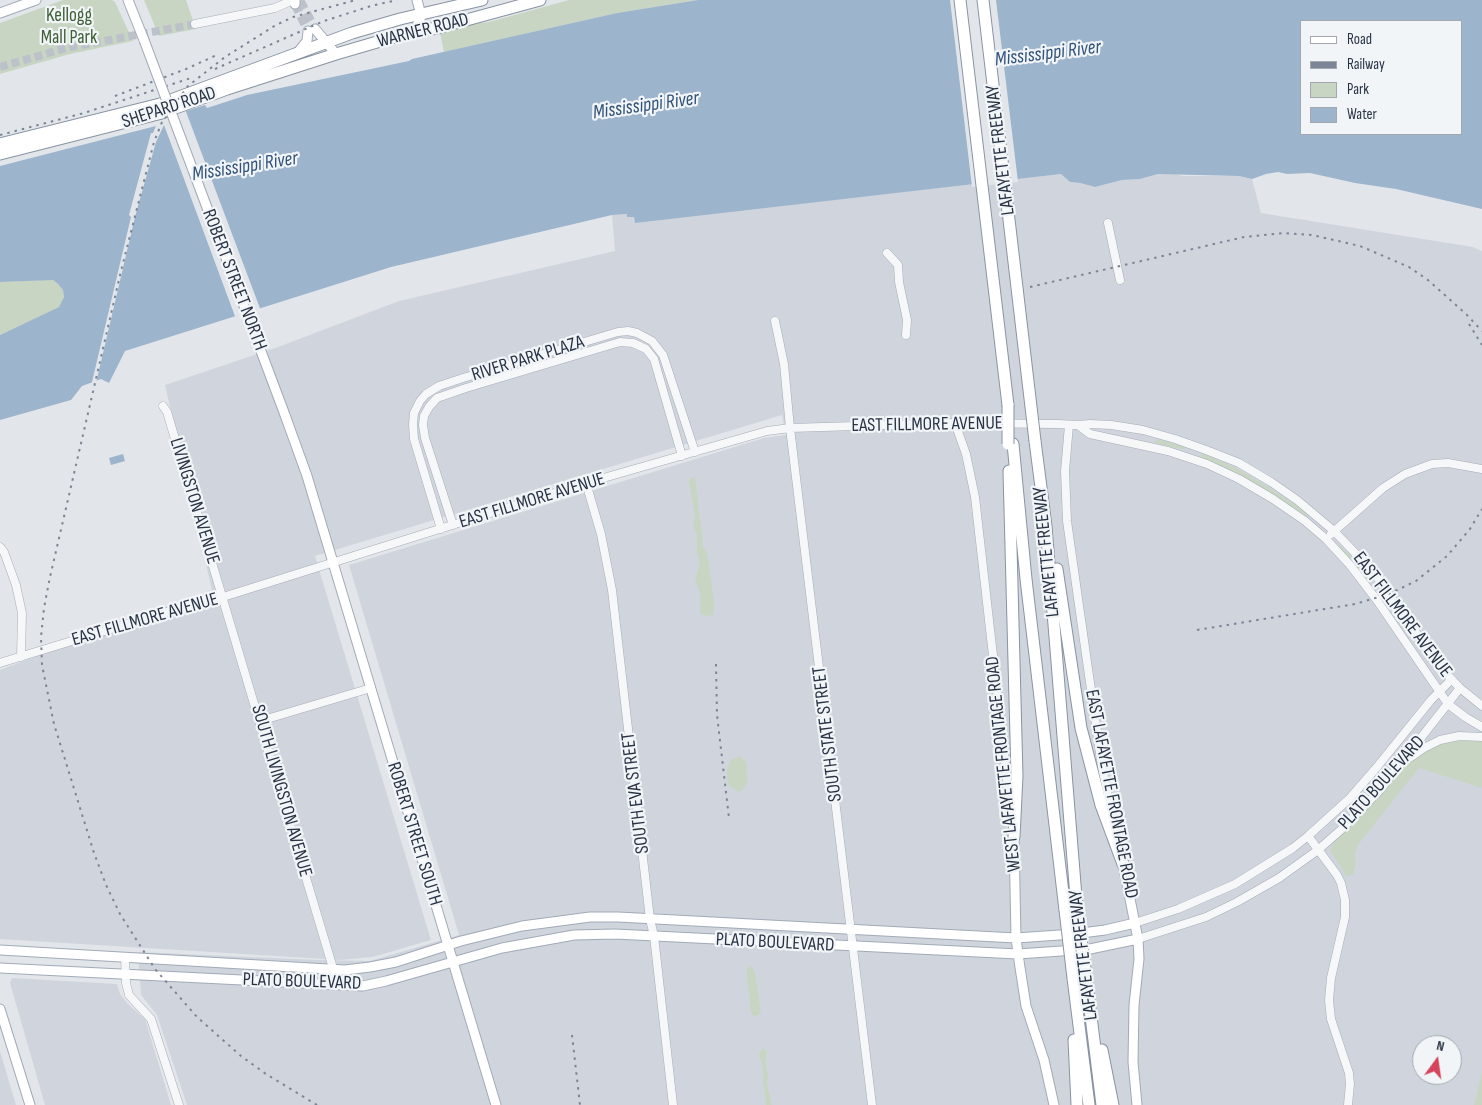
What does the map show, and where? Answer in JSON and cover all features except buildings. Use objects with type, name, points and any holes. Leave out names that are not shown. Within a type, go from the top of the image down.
[{"type":"highway","name":"WARNER ROAD","points":[[326,42],[383,24],[482,0]]},
{"type":"highway","name":"WARNER ROAD","points":[[336,54],[408,33],[437,28],[540,0]]},
{"type":"highway","name":"LAFAYETTE FREEWAY","points":[[960,0],[1008,405],[1026,579],[1089,1105]]},
{"type":"highway","name":"LAFAYETTE FREEWAY","points":[[983,0],[1046,526],[1077,909],[1102,1105]]},
{"type":"highway","name":"SHEPARD ROAD","points":[[0,144],[160,104],[326,42]]},
{"type":"highway","name":"SHEPARD ROAD","points":[[0,154],[162,113],[228,89],[336,54]]},
{"type":"highway","points":[[1011,444],[1017,776],[1014,837]]},
{"type":"highway","points":[[1046,526],[1058,576],[1071,670],[1083,736],[1101,805],[1123,864]]},
{"type":"highway","points":[[1086,980],[1113,1105]]},
{"type":"highway","points":[[1074,982],[1074,1040],[1078,1105]]},
{"type":"main road","points":[[0,13],[36,0]]},
{"type":"main road","name":"ROBERT STREET NORTH","points":[[128,0],[302,461],[333,562]]},
{"type":"main road","points":[[408,33],[416,27],[421,15],[417,0]]},
{"type":"main road","points":[[295,54],[305,46],[312,30],[336,54]]},
{"type":"main road","name":"ROBERT STREET SOUTH","points":[[333,562],[496,1105]]},
{"type":"main road","name":"WEST LAFAYETTE FRONTAGE ROAD","points":[[1014,837],[1018,954],[1026,1006],[1044,1060],[1054,1105]]},
{"type":"main road","name":"EAST LAFAYETTE FRONTAGE ROAD","points":[[1123,864],[1138,939],[1139,959],[1134,1005],[1133,1062],[1138,1105]]},
{"type":"main road","name":"PLATO BOULEVARD","points":[[0,950],[333,970],[358,969],[382,965],[447,945],[522,926],[566,919],[618,916],[1016,938],[1074,934],[1105,930],[1135,923]]},
{"type":"main road","name":"PLATO BOULEVARD","points":[[0,968],[363,986],[380,983],[525,942],[574,935],[614,934],[1018,954],[1090,949],[1138,939]]},
{"type":"main road","points":[[0,1009],[30,1105]]},
{"type":"street","points":[[195,24],[275,8],[296,1]]},
{"type":"street","points":[[1108,223],[1120,280]]},
{"type":"street","points":[[886,253],[898,265],[898,282],[907,320],[906,335]]},
{"type":"street","name":"SOUTH STATE STREET","points":[[775,321],[784,364],[790,428],[872,1105]]},
{"type":"street","name":"RIVER PARK PLAZA","points":[[441,529],[414,440],[414,413],[420,401],[432,389],[470,376],[618,332],[628,331],[637,333],[652,341],[663,355],[695,452]]},
{"type":"street","name":"RIVER PARK PLAZA","points":[[453,526],[425,438],[423,425],[424,416],[437,398],[466,388],[620,342],[633,342],[646,349],[654,359],[682,456]]},
{"type":"street","name":"LIVINGSTON AVENUE","points":[[163,406],[167,412],[223,597]]},
{"type":"street","name":"EAST FILLMORE AVENUE","points":[[0,663],[196,603],[223,597],[586,484],[767,432],[790,428],[954,423],[1078,426],[1104,424],[1175,439],[1206,450],[1238,464],[1271,482],[1297,500],[1334,531],[1374,574],[1451,680],[1482,706]]},
{"type":"street","name":"WEST LAFAYETTE FRONTAGE ROAD","points":[[954,423],[966,454],[975,497],[1014,837]]},
{"type":"street","name":"EAST LAFAYETTE FRONTAGE ROAD","points":[[1069,425],[1065,471],[1067,521],[1102,767],[1123,864]]},
{"type":"street","name":"EAST FILLMORE AVENUE","points":[[1078,426],[1090,434],[1168,451],[1208,464],[1239,479],[1305,521],[1326,539],[1350,565],[1376,599],[1448,704],[1482,727]]},
{"type":"street","points":[[1326,539],[1393,480],[1411,471],[1432,464],[1448,463],[1482,469]]},
{"type":"street","name":"SOUTH EVA STREET","points":[[586,484],[601,534],[612,590],[650,919],[654,936],[672,1105]]},
{"type":"street","points":[[0,547],[4,552],[16,585],[22,613],[21,657]]},
{"type":"street","name":"SOUTH LIVINGSTON AVENUE","points":[[223,597],[338,985]]},
{"type":"street","name":"PLATO BOULEVARD","points":[[1135,923],[1178,909],[1235,884],[1293,848],[1350,798],[1451,680]]},
{"type":"street","points":[[260,721],[371,688]]},
{"type":"street","name":"PLATO BOULEVARD","points":[[1138,939],[1206,917],[1237,902],[1279,878],[1318,850],[1365,807],[1403,763],[1460,688]]},
{"type":"street","points":[[1403,763],[1424,748],[1440,740],[1459,736],[1482,736]]},
{"type":"street","points":[[1308,836],[1337,875],[1345,900],[1345,917],[1331,978],[1329,1000],[1331,1019],[1349,1072],[1348,1105]]},
{"type":"street","points":[[125,957],[125,974],[129,995],[151,1019],[179,1105]]},
{"type":"shaded area","points":[[1172,173],[1183,176],[1239,176],[1252,179],[1261,213],[1473,247],[1482,251],[1482,1105],[187,1105],[157,1015],[141,995],[138,952],[319,960],[370,961],[459,935],[349,565],[764,438],[786,435],[782,415],[315,556],[431,940],[373,957],[340,960],[0,939],[0,670],[212,590],[165,385],[278,347],[399,301],[615,251],[612,215],[627,214],[634,217],[635,222],[1061,174],[1070,182],[1095,187],[1122,180],[1140,179],[1158,174]]},
{"type":"shaded area","points":[[12,978],[117,984],[120,994],[127,1003],[145,1019],[171,1105],[45,1105],[10,983]]},
{"type":"shaded area","points":[[0,1051],[16,1105],[0,1105]]},
{"type":"green space","name":"Kellogg Mall Park","points":[[63,0],[112,0],[115,2],[133,41],[70,54],[0,74],[0,23]]},
{"type":"green space","points":[[144,0],[186,0],[196,29],[159,36]]},
{"type":"green space","points":[[569,0],[698,0],[617,13],[444,52],[440,33],[464,25],[489,22]]},
{"type":"green space","points":[[53,280],[63,290],[64,297],[60,307],[0,335],[0,282]]},
{"type":"green space","points":[[1157,439],[1185,447],[1185,450],[1156,443]]},
{"type":"green space","points":[[1204,454],[1234,467],[1262,483],[1300,508],[1308,517],[1259,486],[1232,471],[1202,458],[1201,455]]},
{"type":"green space","points":[[695,477],[703,547],[707,553],[714,600],[713,615],[705,616],[700,613],[700,592],[695,580],[700,563],[697,552],[697,535],[693,524],[695,516],[689,481]]},
{"type":"green space","points":[[1339,545],[1356,561],[1368,575],[1369,579],[1366,579],[1339,548]]},
{"type":"green space","points":[[1463,739],[1482,740],[1482,788],[1419,768],[1357,846],[1353,875],[1345,876],[1330,851],[1333,842],[1360,817],[1414,757],[1447,741]]},
{"type":"green space","points":[[740,756],[746,762],[748,781],[739,792],[729,786],[727,770],[731,760]]},
{"type":"green space","points":[[751,966],[755,972],[761,1013],[754,1017],[751,1013],[747,976],[747,969]]},
{"type":"green space","points":[[764,1048],[767,1053],[765,1062],[768,1075],[767,1084],[772,1105],[766,1105],[763,1067],[759,1055]]},
{"type":"green space","points":[[1482,1071],[1482,1105],[1474,1105]]},
{"type":"water","name":"Mississippi River","points":[[698,0],[1482,0],[1482,209],[1396,189],[1355,183],[1310,173],[1287,174],[1278,172],[1252,179],[1239,176],[1158,174],[1095,187],[1070,182],[1061,174],[635,223],[634,217],[627,217],[627,214],[612,215],[391,267],[125,351],[109,383],[101,379],[82,386],[71,400],[0,420],[0,335],[59,307],[64,297],[63,290],[53,280],[0,282],[0,166],[152,127],[182,118],[180,113],[205,105],[207,108],[247,95],[617,13]]},
{"type":"water","points":[[123,454],[125,461],[111,465],[109,458]]},
{"type":"pier","points":[[950,0],[996,0],[1018,182],[972,187]]},
{"type":"pier","points":[[185,109],[261,311],[236,319],[164,125],[156,142],[135,217],[96,383],[92,382],[131,217],[129,215],[151,133],[153,133],[157,123],[179,117],[178,111]]},
{"type":"tunnel","points":[[300,1],[315,29]]},
{"type":"tunnel","points":[[295,4],[308,31]]},
{"type":"tunnel","points":[[0,67],[66,48],[195,24]]},
{"type":"railway","points":[[317,1105],[266,1074],[241,1056],[197,1017],[155,969],[120,914],[106,885],[94,853],[54,724],[42,665],[41,637],[50,577],[121,271],[154,142],[162,122],[188,86],[225,57],[276,25],[293,17],[356,0]]},
{"type":"railway","points":[[215,69],[324,21],[397,0]]},
{"type":"railway","points":[[115,96],[186,69],[219,54]]},
{"type":"railway","points":[[0,135],[84,113],[194,77]]},
{"type":"railway","points":[[1030,287],[1244,237],[1283,233],[1312,235],[1360,246],[1409,267],[1428,280],[1482,331]]},
{"type":"railway","points":[[1469,324],[1482,345]]},
{"type":"railway","points":[[1197,630],[1355,604],[1389,594],[1416,581],[1447,556],[1470,529],[1482,509]]},
{"type":"railway","points":[[716,664],[717,715],[729,818]]},
{"type":"railway","points":[[572,1035],[580,1105]]}]
